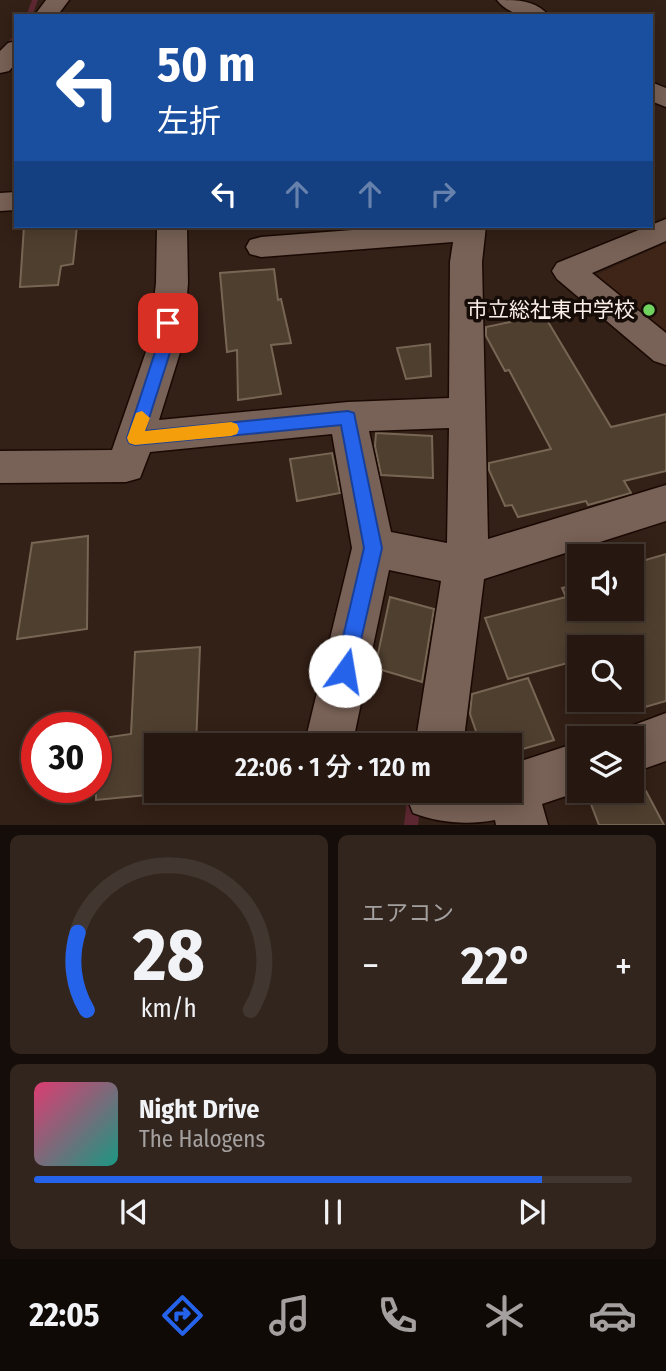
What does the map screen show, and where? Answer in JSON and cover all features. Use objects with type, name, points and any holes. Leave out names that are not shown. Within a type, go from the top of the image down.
[{"type":"street","points":[[46,14],[58,0]]},
{"type":"street","points":[[508,0],[533,14]]},
{"type":"street","points":[[0,66],[14,50]]},
{"type":"street","points":[[0,467],[126,466],[166,343],[172,283],[172,228]]},
{"type":"street","points":[[666,229],[568,271],[666,352]]},
{"type":"street","points":[[261,247],[464,230],[466,262],[459,411],[468,538],[454,564],[440,733]]},
{"type":"street","points":[[135,438],[348,417],[459,411]]},
{"type":"street","points":[[331,733],[373,548],[348,417]]},
{"type":"street","points":[[373,548],[454,564],[666,503]]},
{"type":"street","points":[[644,745],[666,737]]},
{"type":"street","points":[[430,804],[477,802],[518,808],[567,775]]},
{"type":"shaded area","name":"市立総社東中学校","points":[[666,243],[666,338],[597,282],[596,275]]},
{"type":"building","points":[[24,228],[77,228],[73,264],[61,266],[58,285],[20,287]]},
{"type":"building","points":[[274,269],[278,300],[281,299],[291,343],[271,345],[281,394],[238,400],[237,350],[227,352],[220,273]]},
{"type":"building","points":[[544,315],[611,427],[666,414],[666,471],[624,481],[631,493],[588,505],[586,501],[518,517],[512,505],[505,506],[489,470],[489,463],[551,449],[509,370],[505,371],[486,336],[486,327]]},
{"type":"building","points":[[430,344],[431,376],[406,379],[397,348]]},
{"type":"building","points":[[376,433],[432,436],[433,478],[381,475],[375,446]]},
{"type":"building","points":[[332,453],[340,493],[297,501],[290,459]]},
{"type":"building","points":[[88,536],[87,629],[17,639],[32,543]]},
{"type":"building","points":[[666,554],[666,701],[644,707],[644,635],[567,635],[567,663],[508,679],[485,618],[566,597],[562,588],[567,587],[567,621],[644,621],[644,560]]},
{"type":"building","points":[[390,597],[434,609],[422,682],[375,668]]},
{"type":"building","points":[[200,647],[197,733],[144,733],[144,795],[112,798],[112,737],[131,734],[135,652]]},
{"type":"building","points":[[528,678],[554,740],[522,749],[522,733],[477,733],[470,714],[472,694]]},
{"type":"building","points":[[646,791],[664,825],[599,825],[591,803],[644,803]]},
{"type":"waterway","points":[[30,14],[35,0]]},
{"type":"waterway","points":[[0,55],[14,38]]},
{"type":"waterway","points":[[411,825],[414,803]]},
{"type":"slow traffic","points":[[142,418],[135,438],[231,429]]},
{"type":"place","name":"市立総社東中学校","points":[[649,310]]},
{"type":"route","points":[[168,323],[166,343],[135,438],[348,417],[373,548],[345,671]]}]
